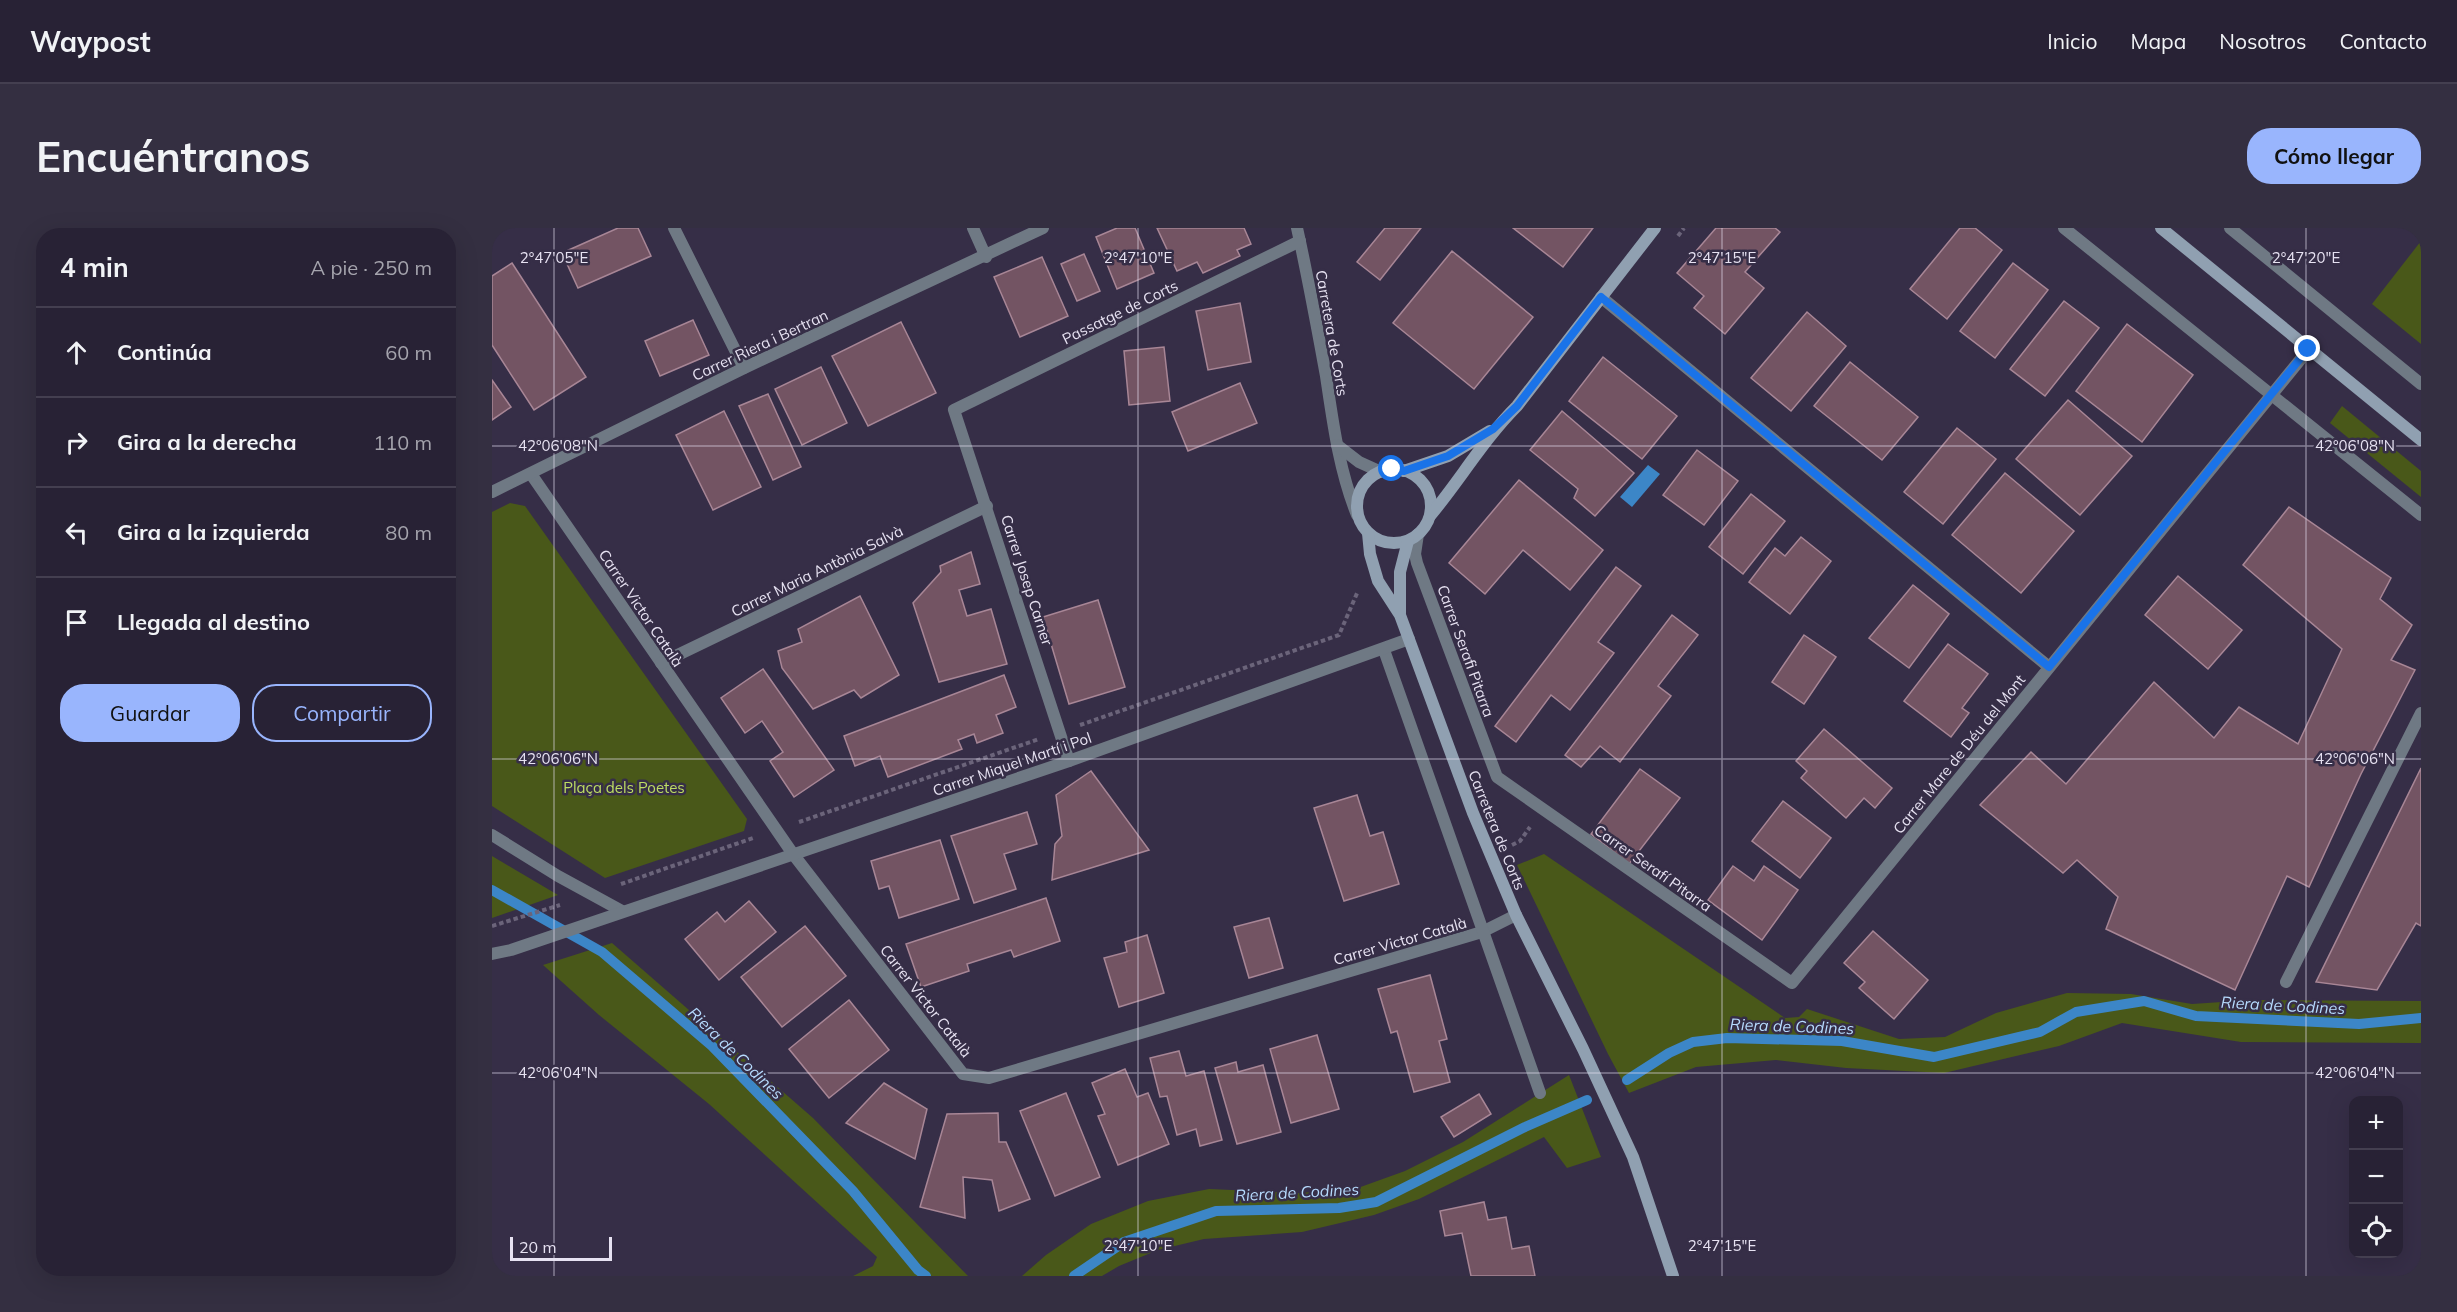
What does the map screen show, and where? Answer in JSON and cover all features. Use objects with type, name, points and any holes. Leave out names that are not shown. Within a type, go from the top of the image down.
[{"type":"street","points":[[674,228],[744,368]]},
{"type":"street","points":[[973,228],[986,256]]},
{"type":"street","name":"Carrer Riera i Bertran","points":[[492,492],[744,368],[1043,228]]},
{"type":"street","name":"Carretera de Corts","points":[[1297,228],[1337,445],[1349,494],[1357,515]]},
{"type":"street","points":[[1430,516],[1431,502],[1426,488],[1417,477],[1404,471],[1392,469],[1369,478],[1361,489],[1357,501],[1357,515],[1368,533],[1391,543],[1413,537],[1456,485],[1493,429],[1517,406],[1655,228]]},
{"type":"street","points":[[2064,228],[2421,515]]},
{"type":"street","points":[[2161,228],[2421,440]]},
{"type":"street","points":[[2230,228],[2421,384]]},
{"type":"street","name":"Passatge de Corts","points":[[954,410],[1300,241]]},
{"type":"street","points":[[1601,297],[2049,667]]},
{"type":"street","name":"Carrer Mare de Déu del Mont","points":[[1792,983],[2308,349]]},
{"type":"street","name":"Carrer Josep Carner","points":[[954,410],[1070,761]]},
{"type":"street","points":[[1404,471],[1448,456],[1493,429]]},
{"type":"street","points":[[1337,445],[1359,462],[1381,472]]},
{"type":"street","name":"Carrer Victor Català","points":[[531,474],[793,854],[963,1074],[989,1078],[1482,932],[1516,915]]},
{"type":"street","name":"Carrer Maria Antònia Salvà","points":[[661,663],[987,506]]},
{"type":"street","name":"Carretera de Corts","points":[[1368,533],[1370,554],[1378,581],[1400,615],[1473,813],[1516,915],[1613,1111],[1633,1157],[1673,1276]]},
{"type":"street","name":"Carretera de Corts","points":[[1400,615],[1400,572],[1413,537]]},
{"type":"street","name":"Carrer Serafi Pitarra","points":[[1413,537],[1417,563],[1497,777]]},
{"type":"street","name":"Carrer Miquel Martí i Pol","points":[[492,954],[512,950],[1070,761],[1384,650],[1409,639]]},
{"type":"street","points":[[1384,650],[1540,1093]]},
{"type":"street","points":[[2286,982],[2421,713]]},
{"type":"street","name":"Carrer Serafí Pitarra","points":[[1497,777],[1792,983]]},
{"type":"street","points":[[492,835],[558,876],[622,911]]},
{"type":"path","points":[[492,926],[511,921]]},
{"type":"green space","points":[[2421,241],[2421,344],[2372,304]]},
{"type":"green space","points":[[2342,406],[2421,471],[2421,497],[2330,423]]},
{"type":"green space","name":"Plaça dels Poetes","points":[[510,503],[525,506],[747,819],[744,831],[605,878],[492,806],[492,512]]},
{"type":"green space","points":[[1544,854],[1785,1018],[1799,1017],[1807,1009],[1899,1039],[1945,1037],[1996,1013],[2067,993],[2131,994],[2192,1004],[2252,1000],[2421,1001],[2421,1043],[2241,1042],[2122,1023],[2059,1046],[1944,1073],[1846,1068],[1776,1060],[1696,1067],[1629,1093],[1517,865]]},
{"type":"green space","points":[[492,856],[558,895],[492,918]]},
{"type":"green space","points":[[612,943],[813,1118],[968,1276],[853,1276],[873,1266],[877,1257],[709,1104],[599,1015],[543,965]]},
{"type":"green space","points":[[1569,1075],[1601,1157],[1567,1168],[1544,1137],[1419,1199],[1374,1215],[1302,1232],[1204,1239],[1158,1250],[1119,1266],[1102,1276],[1022,1276],[1046,1255],[1091,1224],[1148,1201],[1209,1189],[1299,1193],[1355,1189],[1405,1171],[1463,1142]]},
{"type":"water","points":[[1648,465],[1660,474],[1632,507],[1620,497]]},
{"type":"building","points":[[618,228],[638,228],[651,256],[578,288],[562,253]]},
{"type":"building","points":[[1117,228],[1135,228],[1154,273],[1117,289],[1096,237]]},
{"type":"building","points":[[1157,228],[1244,228],[1251,244],[1237,250],[1240,256],[1203,273],[1197,262],[1177,271]]},
{"type":"building","points":[[1385,228],[1421,228],[1380,280],[1357,262]]},
{"type":"building","points":[[1513,228],[1593,228],[1563,267]]},
{"type":"building","points":[[1716,228],[1775,228],[1780,232],[1745,272],[1764,288],[1725,334],[1694,308],[1704,296],[1677,273]]},
{"type":"building","points":[[1960,228],[1975,228],[2002,250],[1947,319],[1910,289]]},
{"type":"building","points":[[1452,251],[1533,317],[1474,389],[1393,323]]},
{"type":"building","points":[[1084,254],[1100,291],[1077,301],[1061,264]]},
{"type":"building","points":[[1042,257],[1068,316],[1020,337],[994,277]]},
{"type":"building","points":[[512,263],[586,377],[534,410],[492,345],[492,276]]},
{"type":"building","points":[[2013,263],[2048,290],[1995,358],[1960,331]]},
{"type":"building","points":[[2064,301],[2099,328],[2045,396],[2010,369]]},
{"type":"building","points":[[1240,303],[1251,362],[1208,370],[1196,311]]},
{"type":"building","points":[[1807,312],[1846,346],[1791,411],[1751,378]]},
{"type":"building","points":[[693,320],[709,355],[660,376],[645,341]]},
{"type":"building","points":[[901,322],[936,393],[868,426],[832,356]]},
{"type":"building","points":[[2127,324],[2193,375],[2142,442],[2076,391]]},
{"type":"building","points":[[1164,347],[1170,401],[1129,405],[1124,351]]},
{"type":"building","points":[[1603,357],[1677,416],[1642,459],[1569,401]]},
{"type":"building","points":[[1850,362],[1918,417],[1882,460],[1814,406]]},
{"type":"building","points":[[821,367],[847,423],[802,445],[775,389]]},
{"type":"building","points":[[492,380],[511,407],[492,420]]},
{"type":"building","points":[[1240,383],[1257,423],[1188,451],[1172,412]]},
{"type":"building","points":[[768,394],[801,467],[773,480],[739,406]]},
{"type":"building","points":[[2068,400],[2132,456],[2080,515],[2016,459]]},
{"type":"building","points":[[724,411],[761,487],[713,510],[676,435]]},
{"type":"building","points":[[1562,411],[1634,473],[1595,516],[1574,498],[1578,489],[1530,450]]},
{"type":"building","points":[[1957,428],[1996,459],[1943,524],[1904,492]]},
{"type":"building","points":[[1697,450],[1738,481],[1704,525],[1663,495]]},
{"type":"building","points":[[2005,473],[2074,531],[2021,593],[1952,535]]},
{"type":"building","points":[[1519,480],[1603,550],[1570,590],[1523,550],[1485,594],[1449,563]]},
{"type":"building","points":[[1751,494],[1785,521],[1743,574],[1709,547]]},
{"type":"building","points":[[2289,507],[2391,578],[2380,599],[2412,625],[2391,660],[2415,670],[2361,774],[2309,887],[2287,876],[2235,990],[2106,929],[2118,897],[2077,860],[2063,873],[1980,805],[2031,752],[2066,784],[2154,682],[2214,738],[2239,707],[2298,744],[2342,649],[2243,565]]},
{"type":"building","points":[[1801,537],[1831,561],[1790,614],[1749,582],[1775,548],[1785,556]]},
{"type":"building","points":[[971,552],[980,584],[959,590],[967,616],[991,609],[1007,664],[939,682],[913,603],[941,572],[940,566]]},
{"type":"building","points":[[1616,567],[1641,586],[1598,642],[1614,653],[1570,710],[1551,695],[1516,742],[1495,726]]},
{"type":"building","points":[[2178,576],[2242,630],[2208,669],[2145,615]]},
{"type":"building","points":[[1913,585],[1949,614],[1909,668],[1869,638]]},
{"type":"building","points":[[860,596],[899,675],[861,698],[854,690],[813,709],[782,668],[778,651],[802,642],[798,629]]},
{"type":"building","points":[[1098,600],[1125,687],[1069,704],[1043,617]]},
{"type":"building","points":[[1672,615],[1698,635],[1658,686],[1671,696],[1620,762],[1600,746],[1581,767],[1565,755]]},
{"type":"building","points":[[1804,635],[1836,657],[1804,704],[1772,682]]},
{"type":"building","points":[[1948,644],[1988,674],[1962,708],[1969,713],[1951,737],[1904,701]]},
{"type":"building","points":[[763,669],[834,770],[794,797],[770,761],[783,752],[762,721],[745,733],[721,698]]},
{"type":"building","points":[[1004,675],[1016,707],[996,715],[1003,733],[977,743],[974,734],[958,740],[962,749],[888,777],[880,756],[855,766],[844,736]]},
{"type":"building","points":[[1824,729],[1892,788],[1875,808],[1864,798],[1846,818],[1801,778],[1807,771],[1796,761]]},
{"type":"building","points":[[2421,768],[2421,926],[2416,923],[2377,990],[2316,982]]},
{"type":"building","points":[[1640,769],[1680,798],[1629,864],[1591,834]]},
{"type":"building","points":[[1091,771],[1149,850],[1052,880],[1055,844],[1062,836],[1056,795]]},
{"type":"building","points":[[1357,795],[1370,836],[1383,832],[1399,884],[1344,901],[1314,808]]},
{"type":"building","points":[[1783,801],[1831,838],[1800,878],[1752,841]]},
{"type":"building","points":[[1027,812],[1037,844],[1004,854],[1016,889],[974,903],[951,836]]},
{"type":"building","points":[[940,840],[959,899],[899,918],[889,886],[879,889],[871,861]]},
{"type":"building","points":[[1733,866],[1754,881],[1764,866],[1798,890],[1762,940],[1708,900]]},
{"type":"building","points":[[1046,898],[1060,941],[1014,957],[1011,950],[967,964],[969,971],[921,987],[906,944]]},
{"type":"building","points":[[749,901],[776,932],[719,980],[685,939],[717,912],[725,922]]},
{"type":"building","points":[[1269,918],[1283,968],[1249,978],[1234,927]]},
{"type":"building","points":[[805,926],[846,976],[782,1027],[741,977]]},
{"type":"building","points":[[1873,931],[1928,980],[1894,1019],[1859,988],[1865,982],[1844,963]]},
{"type":"building","points":[[1147,935],[1164,993],[1119,1007],[1104,958],[1127,952],[1125,942]]},
{"type":"building","points":[[1430,975],[1447,1039],[1439,1041],[1450,1082],[1414,1092],[1397,1031],[1391,1033],[1378,989]]},
{"type":"building","points":[[849,1000],[889,1050],[829,1098],[789,1049]]},
{"type":"building","points":[[1317,1035],[1339,1109],[1291,1123],[1270,1049]]},
{"type":"building","points":[[1179,1051],[1186,1076],[1204,1071],[1222,1140],[1200,1146],[1196,1129],[1177,1135],[1167,1096],[1160,1097],[1150,1058]]},
{"type":"building","points":[[1236,1062],[1238,1072],[1263,1065],[1281,1132],[1237,1144],[1215,1068]]},
{"type":"building","points":[[1125,1069],[1137,1097],[1148,1093],[1169,1144],[1118,1165],[1098,1116],[1105,1114],[1092,1083]]},
{"type":"building","points":[[884,1083],[927,1109],[915,1159],[846,1123]]},
{"type":"building","points":[[1066,1093],[1100,1177],[1055,1196],[1020,1111]]},
{"type":"building","points":[[1479,1094],[1491,1114],[1454,1137],[1441,1117]]},
{"type":"building","points":[[998,1113],[999,1142],[1006,1142],[1030,1199],[999,1211],[992,1180],[963,1177],[965,1218],[920,1207],[947,1114]]},
{"type":"building","points":[[1484,1202],[1488,1220],[1506,1217],[1512,1249],[1529,1246],[1535,1276],[1471,1276],[1462,1233],[1445,1236],[1440,1211]]},
{"type":"waterway","name":"Riera de Codines","points":[[492,890],[602,952],[712,1046],[853,1191],[918,1270],[926,1276]]},
{"type":"waterway","name":"Riera de Codines","points":[[1627,1080],[1669,1053],[1693,1042],[1727,1038],[1842,1041],[1934,1057],[2040,1032],[2076,1012],[2144,1001],[2196,1016],[2359,1024],[2421,1018]]},
{"type":"waterway","name":"Riera de Codines","points":[[1074,1276],[1124,1242],[1216,1211],[1339,1208],[1376,1202],[1525,1127],[1587,1100]]},
{"type":"route","points":[[1392,469],[1404,471],[1448,456],[1493,429],[1517,406],[1601,297],[2049,667],[2308,349]]}]
